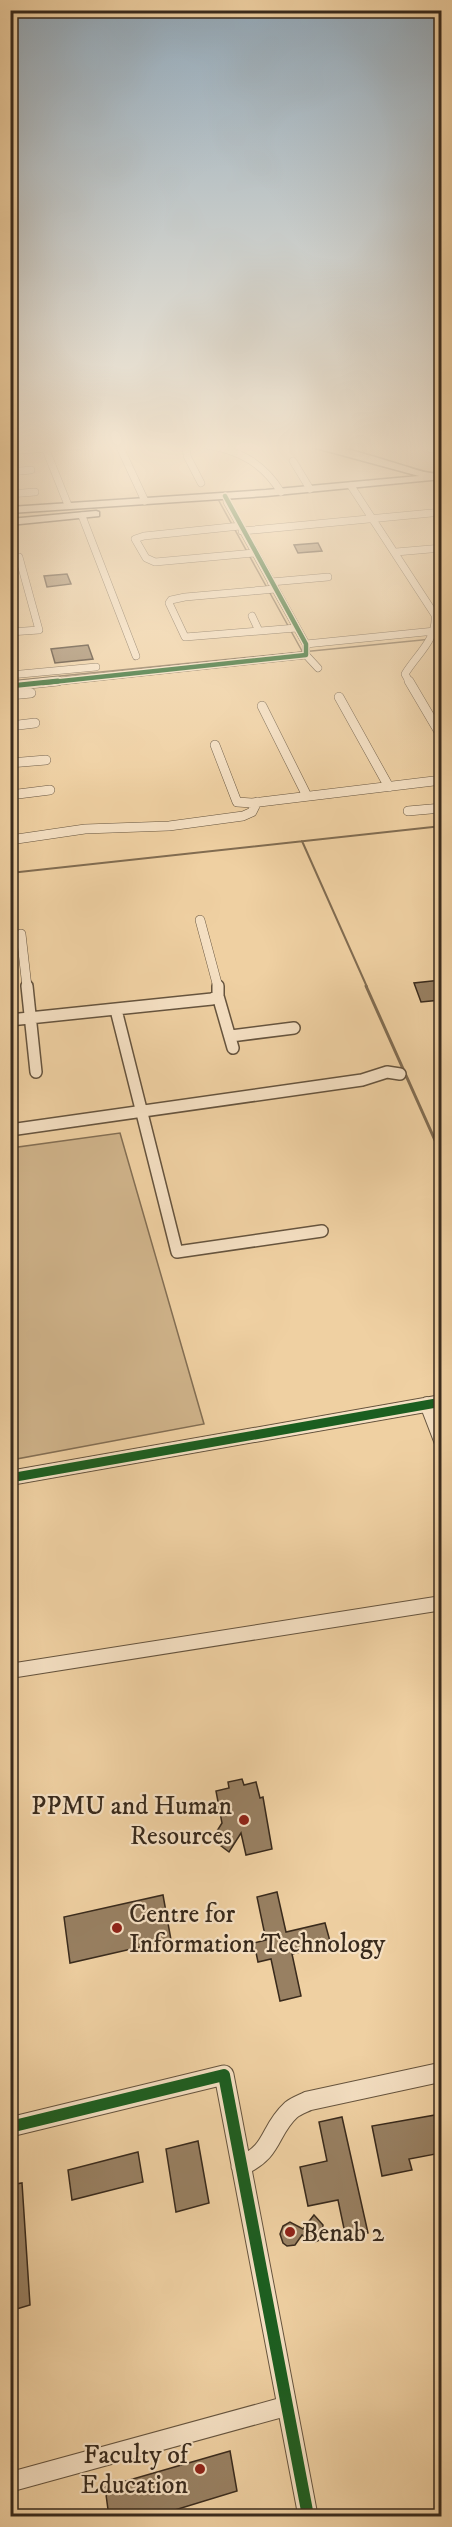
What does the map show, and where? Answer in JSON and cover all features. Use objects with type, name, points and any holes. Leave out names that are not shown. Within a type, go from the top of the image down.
[{"type":"street","points":[[10,632],[39,630],[21,563]]},
{"type":"street","points":[[100,563],[136,656]]},
{"type":"street","points":[[259,563],[290,628],[318,668]]},
{"type":"street","points":[[403,563],[438,615],[431,644],[405,674],[441,737]]},
{"type":"street","points":[[290,628],[185,637],[180,631],[169,602],[185,597],[271,588],[328,577]]},
{"type":"street","points":[[252,616],[260,631]]},
{"type":"street","points":[[10,686],[434,633]]},
{"type":"street","points":[[10,675],[96,667]]},
{"type":"street","points":[[10,695],[31,693]]},
{"type":"street","points":[[339,697],[389,786]]},
{"type":"street","points":[[262,706],[307,796]]},
{"type":"street","points":[[10,726],[35,723]]},
{"type":"street","points":[[215,745],[237,802],[257,802],[441,780]]},
{"type":"street","points":[[10,763],[45,760]]},
{"type":"street","points":[[10,795],[50,790]]},
{"type":"street","points":[[10,840],[85,829],[169,826],[243,816],[252,812],[257,802]]},
{"type":"street","points":[[408,811],[441,808]]},
{"type":"street","points":[[200,920],[233,1048]]},
{"type":"street","points":[[21,934],[36,1072]]},
{"type":"street","points":[[10,1020],[212,999],[218,996]]},
{"type":"street","points":[[116,1010],[177,1252],[322,1231]]},
{"type":"street","points":[[231,1036],[294,1028]]},
{"type":"street","points":[[10,1130],[362,1080],[390,1080],[398,1074]]},
{"type":"street","points":[[10,1478],[441,1402]]},
{"type":"street","points":[[427,1404],[441,1443]]},
{"type":"street","points":[[10,1671],[441,1603]]},
{"type":"street","points":[[241,2166],[253,2162],[267,2150],[291,2109],[308,2101],[441,2072]]},
{"type":"street","points":[[10,2127],[224,2075],[308,2517]]},
{"type":"street","points":[[10,2482],[287,2406]]},
{"type":"shaded area","points":[[120,1133],[204,1424],[11,1460],[11,1148]]},
{"type":"building","points":[[67,574],[71,584],[47,587],[44,576]]},
{"type":"building","points":[[88,645],[93,659],[55,663],[51,649]]},
{"type":"building","points":[[441,980],[441,1000],[421,1002],[414,983]]},
{"type":"building","name":"PPMU and Human Resources","points":[[242,1779],[244,1785],[256,1782],[260,1798],[263,1797],[272,1849],[246,1855],[241,1833],[229,1852],[212,1839],[222,1823],[216,1791],[229,1788],[228,1782]]},
{"type":"building","points":[[277,1892],[286,1932],[325,1923],[331,1945],[292,1954],[301,1996],[280,2001],[271,1959],[258,1962],[254,1943],[266,1940],[257,1897]]},
{"type":"building","name":"Centre for Information Technology","points":[[163,1895],[171,1940],[70,1963],[64,1917]]},
{"type":"building","points":[[441,2114],[441,2153],[409,2159],[412,2170],[382,2176],[372,2126]]},
{"type":"building","points":[[342,2117],[368,2233],[346,2238],[338,2200],[308,2206],[300,2167],[327,2161],[319,2122]]},
{"type":"building","points":[[198,2141],[209,2203],[176,2212],[166,2149]]},
{"type":"building","points":[[138,2152],[143,2182],[72,2200],[68,2170]]},
{"type":"building","points":[[22,2183],[30,2305],[10,2311],[10,2185]]},
{"type":"building","points":[[314,2215],[323,2225],[322,2239],[315,2242],[302,2235],[295,2245],[287,2246],[283,2243],[280,2234],[283,2226],[290,2222],[303,2229]]},
{"type":"building","name":"Faculty of Education","points":[[230,2451],[237,2491],[152,2517],[109,2517],[105,2487]]},
{"type":"waterway","points":[[253,563],[302,651]]},
{"type":"waterway","points":[[10,681],[442,638]]},
{"type":"waterway","points":[[302,841],[442,826]]},
{"type":"waterway","points":[[10,873],[302,841]]},
{"type":"waterway","points":[[302,841],[367,987]]},
{"type":"waterway","points":[[366,986],[442,1156]]},
{"type":"cycle path","points":[[10,686],[306,655],[306,644],[262,563]]},
{"type":"cycle path","points":[[10,1478],[442,1402]]},
{"type":"cycle path","points":[[10,2127],[224,2075],[308,2516]]},
{"type":"place","name":"PPMU and Human Resources","points":[[244,1820]]},
{"type":"place","name":"Centre for Information Technology","points":[[117,1928]]},
{"type":"place","name":"Benab 2","points":[[290,2232]]},
{"type":"place","name":"Faculty of Education","points":[[200,2469]]}]
